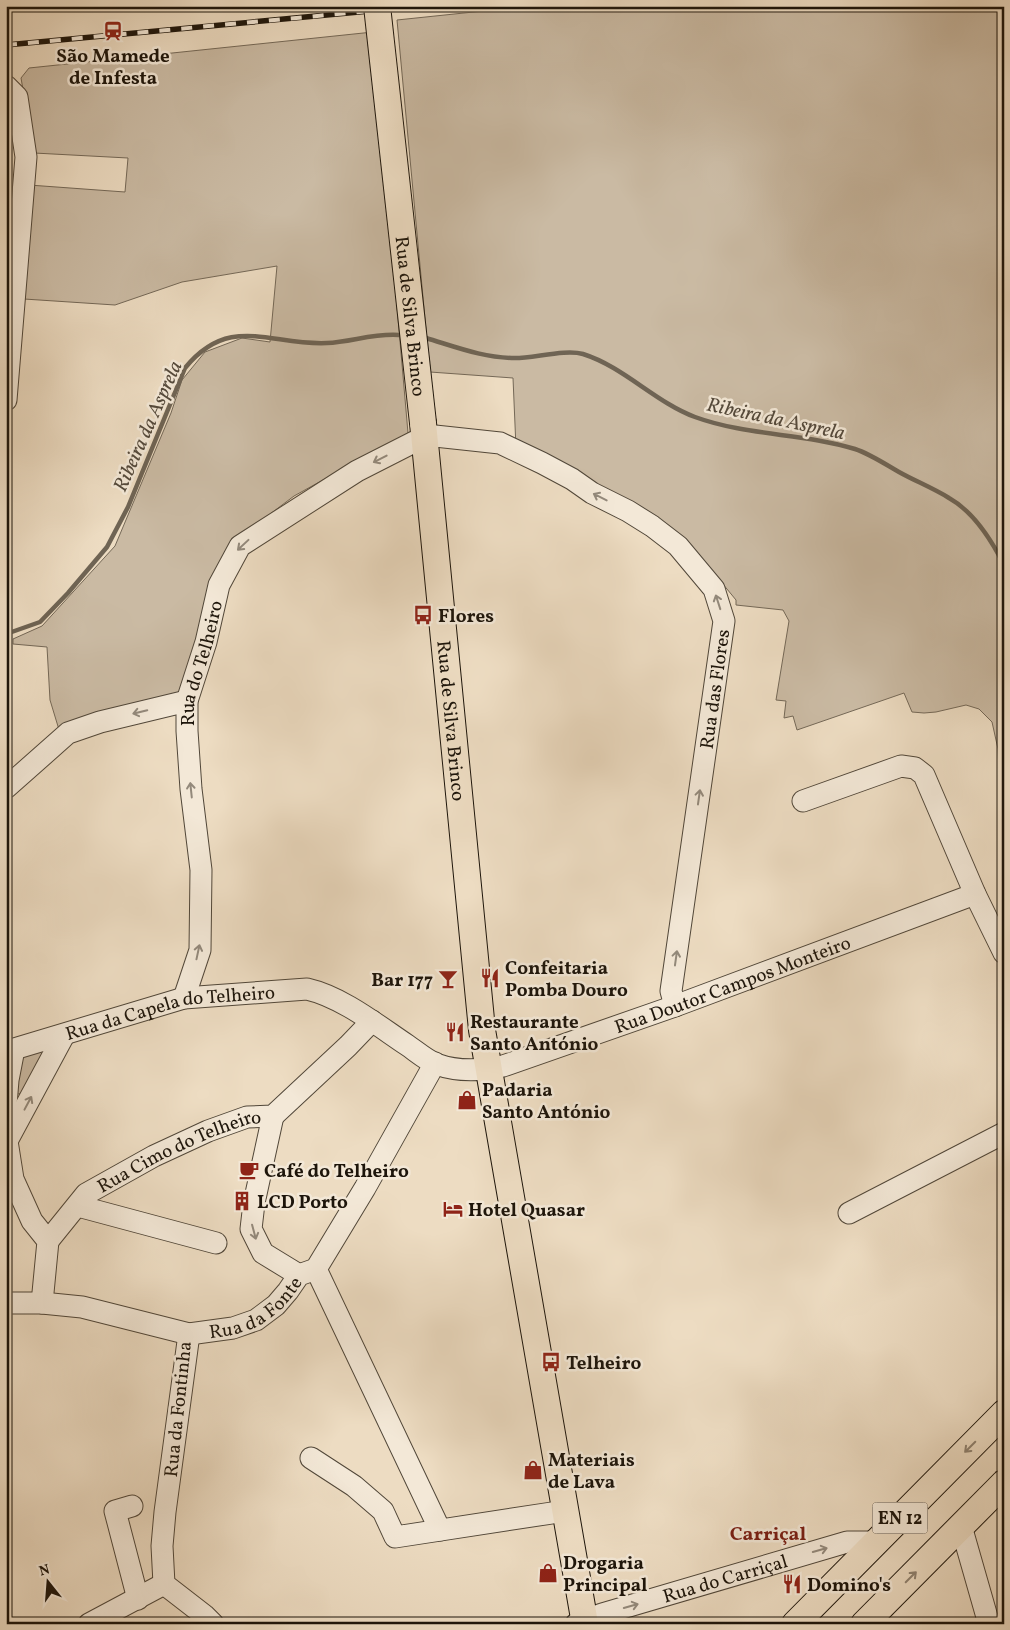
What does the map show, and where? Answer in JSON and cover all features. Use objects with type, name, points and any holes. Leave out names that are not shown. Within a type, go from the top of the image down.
[{"type":"main road","name":"Rua de Silva Brinco","points":[[377,6],[424,431],[478,997],[488,1070],[548,1400],[582,1623]]},
{"type":"main road","name":"EN 12","points":[[795,1624],[1004,1413]]},
{"type":"main road","name":"EN 12","points":[[864,1624],[961,1526],[993,1502],[1004,1483]]},
{"type":"street","points":[[6,86],[17,97],[26,156],[10,296],[6,400]]},
{"type":"street","name":"Rua do Telheiro","points":[[184,998],[200,950],[201,870],[191,789],[187,701],[206,642],[219,585],[240,546],[424,431]]},
{"type":"street","name":"Rua das Flores","points":[[424,431],[435,436],[500,443],[542,463],[652,526],[678,546],[714,589],[724,621],[671,991],[675,1006]]},
{"type":"street","points":[[6,788],[68,733],[100,722],[187,701]]},
{"type":"street","points":[[803,801],[901,766],[915,768],[924,775],[975,894],[1004,953]]},
{"type":"street","name":"Rua Doutor Campos Monteiro","points":[[488,1070],[675,1006],[975,894]]},
{"type":"street","name":"Rua da Capela do Telheiro","points":[[7,1141],[64,1035],[184,998],[307,989],[324,993],[372,1021],[435,1064],[473,1071],[488,1070]]},
{"type":"street","name":"Rua Cimo do Telheiro","points":[[48,1241],[86,1194],[154,1156],[208,1131],[247,1117],[273,1116],[372,1021]]},
{"type":"street","points":[[6,1104],[10,1048],[64,1035]]},
{"type":"street","name":"Rua da Fonte","points":[[189,1334],[233,1328],[256,1320],[276,1304],[308,1272],[365,1188],[435,1064]]},
{"type":"street","points":[[273,1116],[254,1203],[251,1230],[263,1253],[308,1272],[440,1530]]},
{"type":"street","points":[[6,1117],[7,1141],[13,1180],[32,1221],[48,1241],[42,1303],[6,1303]]},
{"type":"street","points":[[849,1213],[1004,1133]]},
{"type":"street","name":"Rua Cimo do Telheiro","points":[[78,1206],[216,1243]]},
{"type":"street","name":"Rua da Fontinha","points":[[42,1303],[82,1306],[189,1334],[165,1512],[162,1546],[164,1584]]},
{"type":"street","points":[[311,1458],[354,1486],[383,1510],[395,1537],[566,1511]]},
{"type":"street","points":[[132,1506],[116,1511],[138,1599]]},
{"type":"street","points":[[961,1526],[989,1624]]},
{"type":"street","name":"Rua do Carriçal","points":[[582,1623],[847,1542],[877,1542]]},
{"type":"street","points":[[90,1624],[164,1584],[213,1624]]},
{"type":"shaded area","points":[[531,6],[1004,6],[1004,817],[1001,814],[998,749],[992,722],[979,709],[966,705],[936,712],[912,712],[904,693],[797,730],[793,716],[784,718],[786,701],[776,700],[789,621],[783,610],[736,605],[736,600],[685,538],[516,448],[513,378],[430,372],[397,20]]},
{"type":"shaded area","points":[[373,32],[408,433],[294,496],[233,542],[183,696],[60,733],[50,700],[47,647],[13,644],[13,639],[42,626],[115,546],[171,413],[182,380],[205,352],[242,338],[270,342],[277,266],[182,282],[115,305],[24,299],[29,185],[125,192],[128,158],[34,153],[21,78],[29,68]]},
{"type":"shaded area","points":[[33,1049],[46,1049],[23,1093],[18,1094],[16,1092],[18,1062]]},
{"type":"waterway","name":"Ribeira da Asprela","points":[[6,634],[40,622],[68,593],[107,547],[128,507],[185,368],[202,351],[218,341],[235,337],[252,336],[307,343],[327,343],[381,335],[399,335]]},
{"type":"waterway","name":"Ribeira da Asprela","points":[[426,338],[470,351],[504,358],[523,358],[559,353],[583,354],[612,367],[666,403],[695,417],[735,428],[815,440],[861,451],[958,504],[981,527],[1004,565]]},
{"type":"railway","points":[[6,45],[424,6]]},
{"type":"place","name":"São Mamede de Infesta","points":[[113,31]]},
{"type":"place","name":"Flores","points":[[423,615]]},
{"type":"place","name":"Confeitaria Pomba Douro","points":[[490,978]]},
{"type":"place","name":"Bar 177","points":[[448,979]]},
{"type":"place","name":"Restaurante Santo António","points":[[455,1032]]},
{"type":"place","name":"Padaria Santo António","points":[[467,1100]]},
{"type":"place","name":"Café do Telheiro","points":[[249,1170]]},
{"type":"place","name":"LCD Porto","points":[[242,1201]]},
{"type":"place","name":"Hotel Quasar","points":[[453,1209]]},
{"type":"place","name":"Telheiro","points":[[551,1362]]},
{"type":"place","name":"Materiais de Lava","points":[[533,1470]]},
{"type":"place","name":"Drogaria Principal","points":[[548,1573]]},
{"type":"place","name":"Domino's","points":[[792,1584]]},
{"type":"district","name":"Carriçal","points":[[768,1533]]}]
